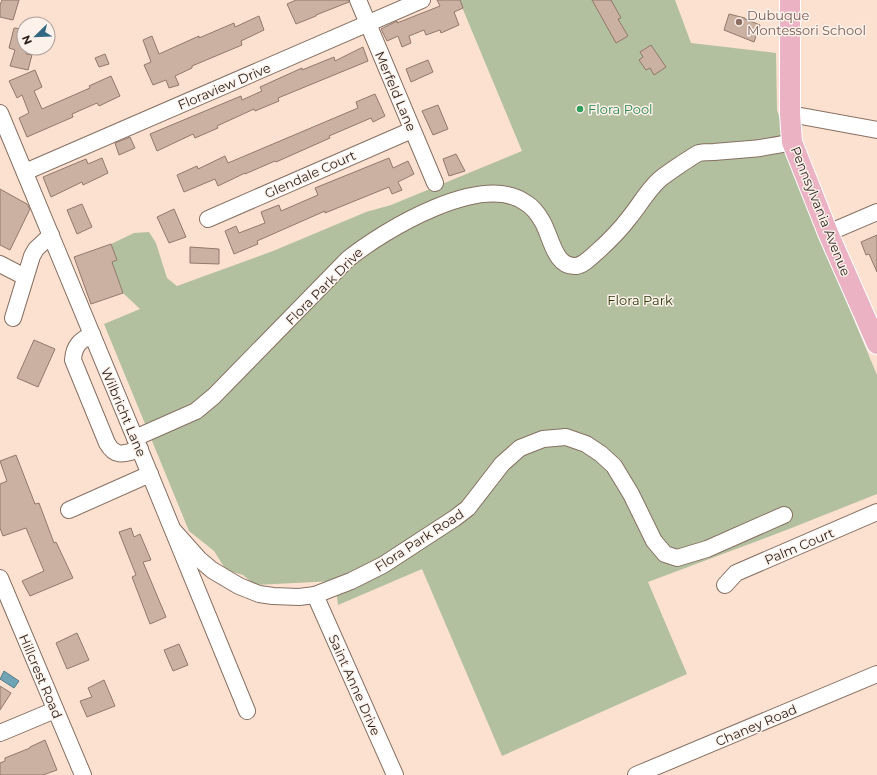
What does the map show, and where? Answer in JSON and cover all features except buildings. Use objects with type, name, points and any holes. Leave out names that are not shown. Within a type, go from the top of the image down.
[{"type":"main road","name":"Pennsylvania Avenue","points":[[790,0],[790,114],[792,142],[828,233],[877,343]]},
{"type":"street","name":"Merfeld Lane","points":[[358,0],[434,183]]},
{"type":"street","name":"Floraview Drive","points":[[25,172],[422,0]]},
{"type":"street","name":"Wilbricht Lane","points":[[0,113],[247,711]]},
{"type":"street","points":[[790,114],[877,130]]},
{"type":"street","name":"Glendale Court","points":[[208,219],[412,130]]},
{"type":"street","name":"Flora Park Drive","points":[[138,444],[196,411],[214,396],[348,259],[366,245],[406,221],[447,204],[469,197],[497,193],[505,194],[526,202],[536,211],[543,221],[557,255],[565,264],[575,266],[580,265],[592,257],[628,220],[659,179],[699,153],[752,149],[792,142]]},
{"type":"street","points":[[828,233],[877,212]]},
{"type":"street","points":[[13,318],[32,256],[36,249],[51,235]]},
{"type":"street","points":[[0,264],[25,277]]},
{"type":"street","points":[[92,334],[80,341],[74,352],[74,360],[107,443],[110,449],[116,453],[124,454],[138,444]]},
{"type":"street","name":"Flora Park Road","points":[[174,532],[199,559],[218,574],[239,586],[259,594],[273,596],[293,597],[315,595],[341,585],[377,568],[432,534],[468,508],[502,464],[520,448],[544,439],[566,437],[586,444],[601,454],[614,466],[654,540],[665,554],[677,558],[706,549],[784,515]]},
{"type":"street","points":[[69,510],[150,474]]},
{"type":"street","name":"Palm Court","points":[[725,585],[736,573],[877,512]]},
{"type":"street","name":"Hillcrest Road","points":[[0,578],[83,775]]},
{"type":"street","name":"Saint Anne Drive","points":[[315,595],[395,775]]},
{"type":"street","name":"Chaney Road","points":[[636,775],[877,674]]},
{"type":"street","points":[[0,733],[55,710]]},
{"type":"green space","name":"Flora Park","points":[[459,0],[675,0],[691,43],[776,53],[777,110],[815,226],[877,375],[877,494],[648,582],[687,674],[502,756],[422,569],[338,605],[335,581],[255,585],[243,575],[226,570],[214,551],[189,531],[104,324],[140,309],[123,293],[112,262],[117,260],[111,244],[134,233],[149,232],[156,243],[167,278],[177,286],[273,251],[366,212],[391,205],[522,151]]},
{"type":"water","points":[[4,671],[19,681],[14,688],[0,679]]},
{"type":"place","name":"Dubuque Montessori School","points":[[739,22]]},
{"type":"place","name":"Flora Pool","points":[[580,109]]}]
